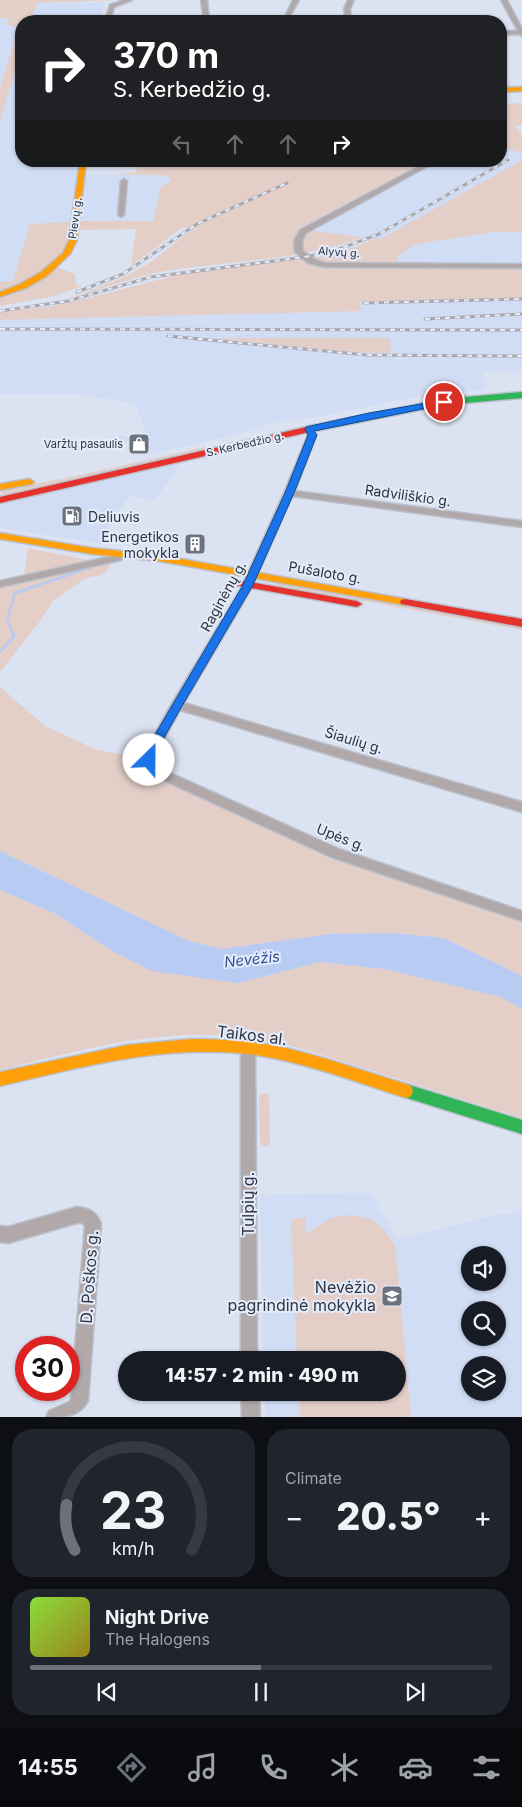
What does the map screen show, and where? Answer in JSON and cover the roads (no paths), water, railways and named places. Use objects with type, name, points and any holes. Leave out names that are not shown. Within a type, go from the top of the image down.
[{"type":"main road","points":[[507,90],[522,89]]},
{"type":"main road","name":"Pievų g.","points":[[0,296],[38,278],[57,264],[66,254],[72,240],[82,167]]},
{"type":"main road","name":"S. Kerbedžio g.","points":[[0,500],[386,404],[446,395],[522,389]]},
{"type":"main road","name":"S. Kerbedžio g.","points":[[0,487],[435,404],[522,395]]},
{"type":"main road","name":"Pušaloto g.","points":[[0,536],[92,551],[159,558],[251,579],[522,634]]},
{"type":"main road","name":"Pušaloto g.","points":[[92,551],[154,567],[251,579],[522,623]]},
{"type":"main road","name":"Taikos al.","points":[[0,1079],[112,1054],[152,1048],[202,1046],[248,1048],[291,1055],[522,1127]]},
{"type":"street","points":[[109,15],[112,6],[130,0]]},
{"type":"street","points":[[204,0],[205,15]]},
{"type":"street","points":[[288,15],[296,0]]},
{"type":"street","points":[[348,15],[347,9],[352,0]]},
{"type":"street","points":[[504,0],[522,33],[507,33]]},
{"type":"street","name":"Alyvų g.","points":[[423,167],[303,232],[299,236],[297,246],[299,252],[311,262],[325,265],[522,266]]},
{"type":"street","points":[[121,214],[124,181]]},
{"type":"street","name":"Raginėnų g.","points":[[154,771],[149,760],[152,750],[251,579],[312,435],[309,429]]},
{"type":"street","name":"Radviliškio g.","points":[[289,493],[522,524]]},
{"type":"street","name":"Pušaloto g.","points":[[0,584],[117,558]]},
{"type":"street","name":"Šiaulių g.","points":[[177,705],[522,806]]},
{"type":"street","name":"Upės g.","points":[[154,771],[336,853],[522,916]]},
{"type":"street","name":"Tulpių g.","points":[[248,1048],[249,1351]]},
{"type":"street","name":"D. Poškos g.","points":[[0,1234],[8,1235],[77,1215],[86,1216],[93,1223],[79,1401],[75,1408],[55,1417]]},
{"type":"street","points":[[250,1401],[251,1417]]},
{"type":"water","name":"Nevėžis","points":[[0,851],[189,941],[222,949],[331,934],[392,933],[444,938],[522,976],[522,1009],[501,997],[384,969],[320,962],[238,983],[152,971],[112,951],[54,913],[0,890]]},
{"type":"waterway","points":[[12,638],[14,636],[7,619],[15,593],[95,566]]},
{"type":"waterway","points":[[0,652],[12,638]]},
{"type":"railway","points":[[0,311],[68,301],[151,277],[305,257],[334,251],[379,234],[496,167]]},
{"type":"railway","points":[[77,292],[123,274],[197,224],[287,183]]},
{"type":"railway","points":[[364,303],[522,299]]},
{"type":"railway","points":[[425,319],[522,314]]},
{"type":"railway","points":[[0,329],[522,330]]},
{"type":"railway","points":[[168,336],[367,355],[522,356]]},
{"type":"place","name":"Varžtų pasaulis","points":[[139,444]]},
{"type":"place","name":"Deliuvis","points":[[72,516]]},
{"type":"place","name":"Energetikos mokykla","points":[[195,544]]},
{"type":"place","name":"Nevėžio pagrindinė mokykla","points":[[392,1296]]}]
